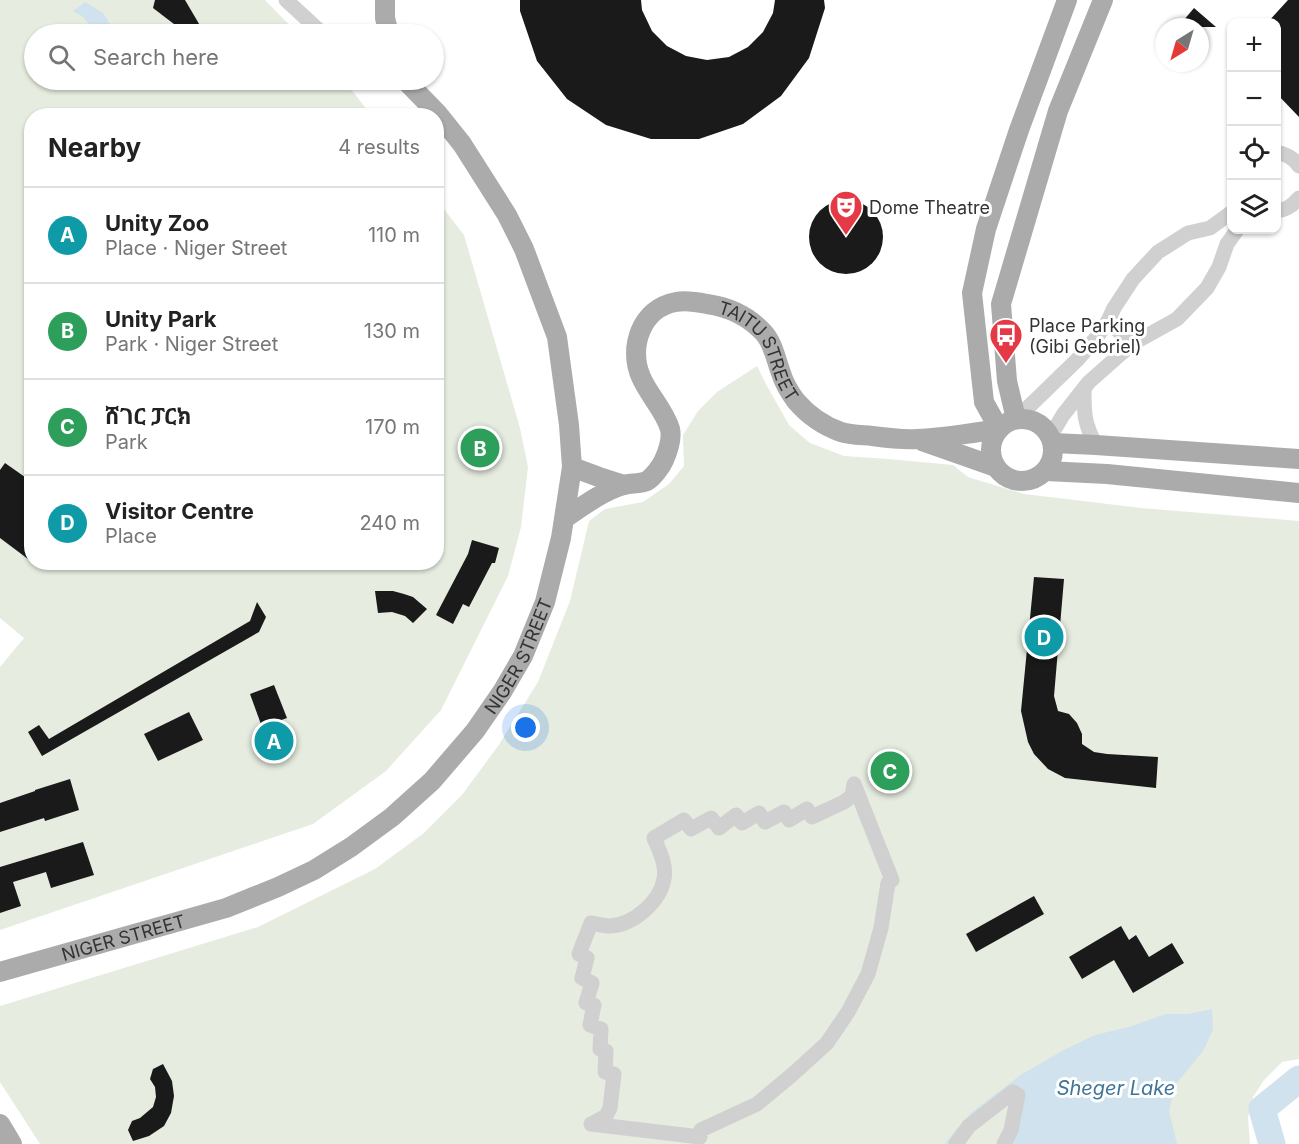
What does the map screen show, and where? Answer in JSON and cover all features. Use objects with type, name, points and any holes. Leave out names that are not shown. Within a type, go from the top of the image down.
[{"type":"main road","points":[[999,429],[984,402],[972,293],[986,229],[1019,130],[1067,0]]},
{"type":"main road","points":[[1016,419],[1007,381],[1001,304],[1058,111],[1103,0]]},
{"type":"main road","name":"NIGER STREET","points":[[415,90],[432,108]]},
{"type":"main road","name":"NIGER STREET","points":[[0,972],[226,908],[314,870],[351,848],[392,817],[432,781],[475,731],[523,656],[545,602],[565,519],[572,467],[569,425],[557,337],[524,249],[507,215],[462,144],[444,122]]},
{"type":"main road","name":"TAITU STREET","points":[[565,519],[596,498],[624,485],[646,481],[657,471],[664,460],[669,446],[670,429],[641,379],[636,362],[636,348],[640,330],[651,315],[664,305],[675,302],[687,301],[726,307],[753,322],[765,333],[781,375],[797,402],[825,425],[842,433],[917,440]]},
{"type":"main road","points":[[1016,419],[1036,422],[1044,428],[1052,440],[1051,463],[1041,476],[1032,481],[1011,480],[1002,475],[992,458],[993,438],[999,429],[1016,419]]},
{"type":"main road","points":[[917,440],[999,429]]},
{"type":"main road","points":[[917,440],[996,467]]},
{"type":"main road","points":[[1052,440],[1299,459]]},
{"type":"main road","points":[[572,467],[624,485]]},
{"type":"main road","points":[[1046,471],[1107,474],[1299,493]]},
{"type":"main road","points":[[0,1124],[12,1144]]},
{"type":"street","points":[[286,0],[312,24]]},
{"type":"street","points":[[1281,153],[1293,158],[1299,166]]},
{"type":"street","points":[[1281,210],[1293,205],[1299,198]]},
{"type":"street","points":[[1016,419],[1078,359],[1097,337],[1133,279],[1158,252],[1188,233],[1210,228],[1227,216]]},
{"type":"street","points":[[1210,228],[1227,244]]},
{"type":"street","points":[[1052,440],[1063,416],[1089,382],[1132,344],[1177,318],[1207,288],[1220,267],[1227,244],[1234,234]]},
{"type":"street","points":[[1108,321],[1132,344]]},
{"type":"street","points":[[1084,389],[1087,429],[1096,445]]},
{"type":"street","points":[[854,784],[892,880],[888,884],[881,928],[868,974],[848,1012],[827,1043],[757,1104],[701,1130],[700,1137],[591,1124],[606,1116],[610,1108],[614,1074],[605,1072],[606,1051],[600,1049],[601,1029],[590,1025],[594,1005],[586,1003],[592,984],[582,978],[587,958],[579,954],[591,923],[611,926],[626,922],[645,910],[656,899],[664,878],[662,859],[654,838],[684,820],[691,829],[711,818],[719,828],[736,815],[742,824],[759,813],[765,822],[784,812],[789,820],[807,809],[812,817],[852,796],[854,784]]},
{"type":"street","points":[[956,1144],[969,1126],[1013,1092],[1018,1095],[1011,1130],[1004,1144]]},
{"type":"shaded area","points":[[0,0],[265,0],[288,24],[24,24],[24,90],[351,90],[366,108],[24,108],[24,570],[444,570],[444,209],[464,235],[520,428],[528,467],[521,527],[508,576],[441,710],[386,771],[313,824],[0,930],[0,667],[24,638],[0,618]]},
{"type":"shaded area","points":[[757,366],[789,425],[810,443],[844,456],[953,465],[968,477],[1024,494],[1141,508],[1299,521],[1299,1059],[1282,1062],[1264,1080],[1253,1097],[1248,1117],[1250,1144],[40,1144],[0,1082],[0,1006],[258,927],[375,869],[424,833],[462,795],[498,746],[538,682],[570,601],[589,521],[605,509],[643,502],[669,484],[684,466],[683,435],[698,411],[717,392]]},
{"type":"water","points":[[85,2],[103,13],[110,24],[89,24],[73,11]]},
{"type":"water","name":"Sheger Lake","points":[[1212,1009],[1213,1030],[1203,1051],[1175,1085],[1169,1111],[1177,1144],[1004,1144],[1018,1095],[956,1144],[945,1144],[972,1112],[1022,1074],[1064,1050],[1095,1035],[1129,1027],[1166,1014],[1188,1014]]},
{"type":"building","points":[[155,0],[185,0],[199,24],[174,24],[153,8]]},
{"type":"building","points":[[520,0],[641,0],[642,10],[652,31],[667,46],[686,56],[707,60],[729,57],[748,47],[763,32],[773,13],[775,0],[824,0],[825,8],[809,58],[781,96],[743,124],[699,139],[651,139],[606,125],[567,99],[537,61],[520,11]]},
{"type":"building","points":[[1288,0],[1299,0],[1299,117],[1281,98],[1281,18],[1272,18]]},
{"type":"building","points":[[1194,8],[1206,18],[1186,18]]},
{"type":"building","name":"Dome Theatre","points":[[839,200],[853,200],[867,206],[877,216],[883,230],[883,244],[877,258],[867,268],[853,274],[839,274],[825,268],[815,258],[809,244],[809,230],[815,216],[825,206]]},
{"type":"building","points":[[5,463],[24,476],[24,556],[0,538],[0,470]]},
{"type":"building","points":[[472,540],[499,548],[495,563],[492,563],[469,607],[463,604],[453,624],[436,615],[468,554]]},
{"type":"building","points":[[1034,577],[1064,579],[1054,696],[1058,711],[1069,714],[1077,723],[1082,734],[1082,744],[1094,752],[1158,757],[1156,788],[1065,778],[1048,769],[1034,754],[1028,742],[1021,711]]},
{"type":"building","points":[[375,591],[393,591],[413,597],[427,609],[413,623],[405,616],[392,612],[378,613]]},
{"type":"building","points":[[257,602],[266,617],[259,632],[42,756],[28,732],[39,725],[49,739],[250,621]]},
{"type":"building","points":[[274,685],[287,718],[262,727],[250,694]]},
{"type":"building","points":[[189,712],[203,740],[158,761],[144,734]]},
{"type":"building","points":[[70,779],[79,810],[0,832],[0,803]]},
{"type":"building","points":[[83,842],[94,875],[51,888],[46,872],[13,882],[21,906],[0,913],[0,867]]},
{"type":"building","points":[[1034,896],[1044,914],[976,952],[966,934]]},
{"type":"building","points":[[1121,926],[1129,940],[1136,935],[1149,957],[1172,943],[1184,963],[1133,993],[1114,960],[1082,979],[1069,957]]},
{"type":"building","points":[[163,1064],[172,1081],[174,1096],[171,1113],[164,1126],[149,1136],[133,1141],[128,1130],[132,1121],[140,1118],[153,1107],[156,1097],[155,1087],[150,1079],[153,1069]]},
{"type":"waterway","points":[[1272,1144],[1262,1109],[1299,1079]]},
{"type":"place","name":"Dome Theatre","points":[[846,236]]},
{"type":"place","name":"Place Parking (Gibi Gebriel)","points":[[1006,364]]},
{"type":"place","name":"Unity Park","points":[[480,448]]},
{"type":"place","name":"Visitor Centre","points":[[1044,637]]},
{"type":"place","name":"Unity Zoo","points":[[274,741]]},
{"type":"place","name":"ሸገር ፓርክ","points":[[890,771]]}]
